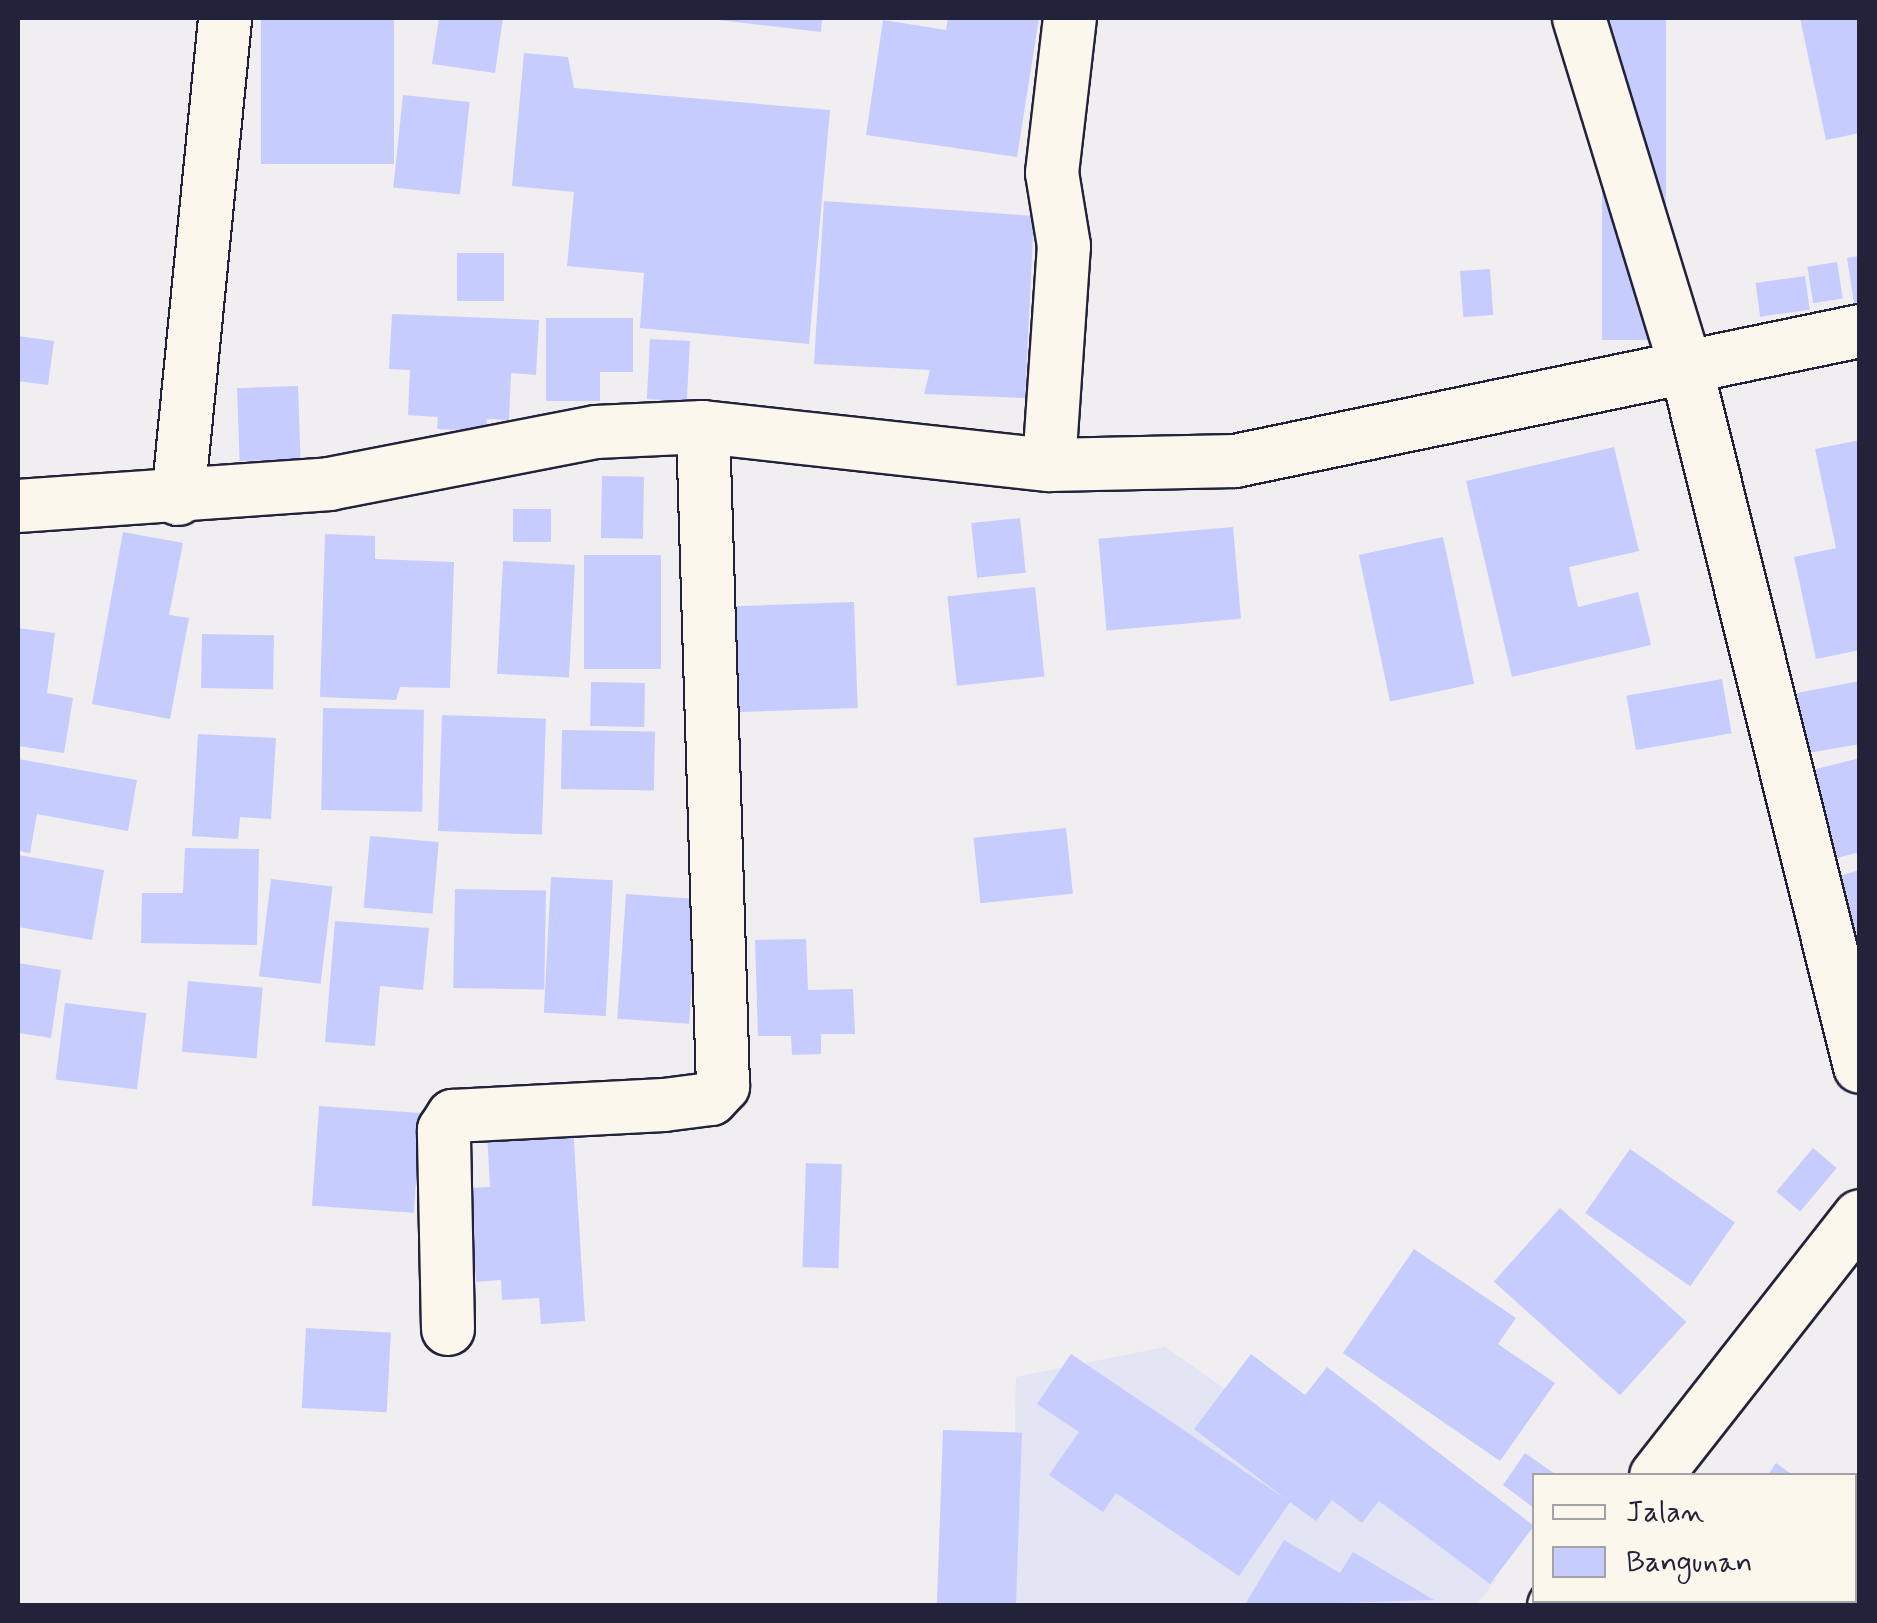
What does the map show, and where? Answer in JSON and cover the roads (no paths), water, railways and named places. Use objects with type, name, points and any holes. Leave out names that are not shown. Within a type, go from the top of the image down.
[{"type":"street","points":[[178,499],[225,18]]},
{"type":"street","points":[[1048,465],[1064,246],[1052,172],[1070,18]]},
{"type":"street","points":[[1580,18],[1686,368],[1860,1066]]},
{"type":"street","points":[[18,506],[178,499],[432,469],[596,432],[703,427],[1048,465],[1234,461],[1860,331]]},
{"type":"street","points":[[448,1330],[444,1130],[453,1116],[664,1105],[710,1099],[723,1086],[703,427]]},
{"type":"street","points":[[1658,1473],[1860,1216]]}]
